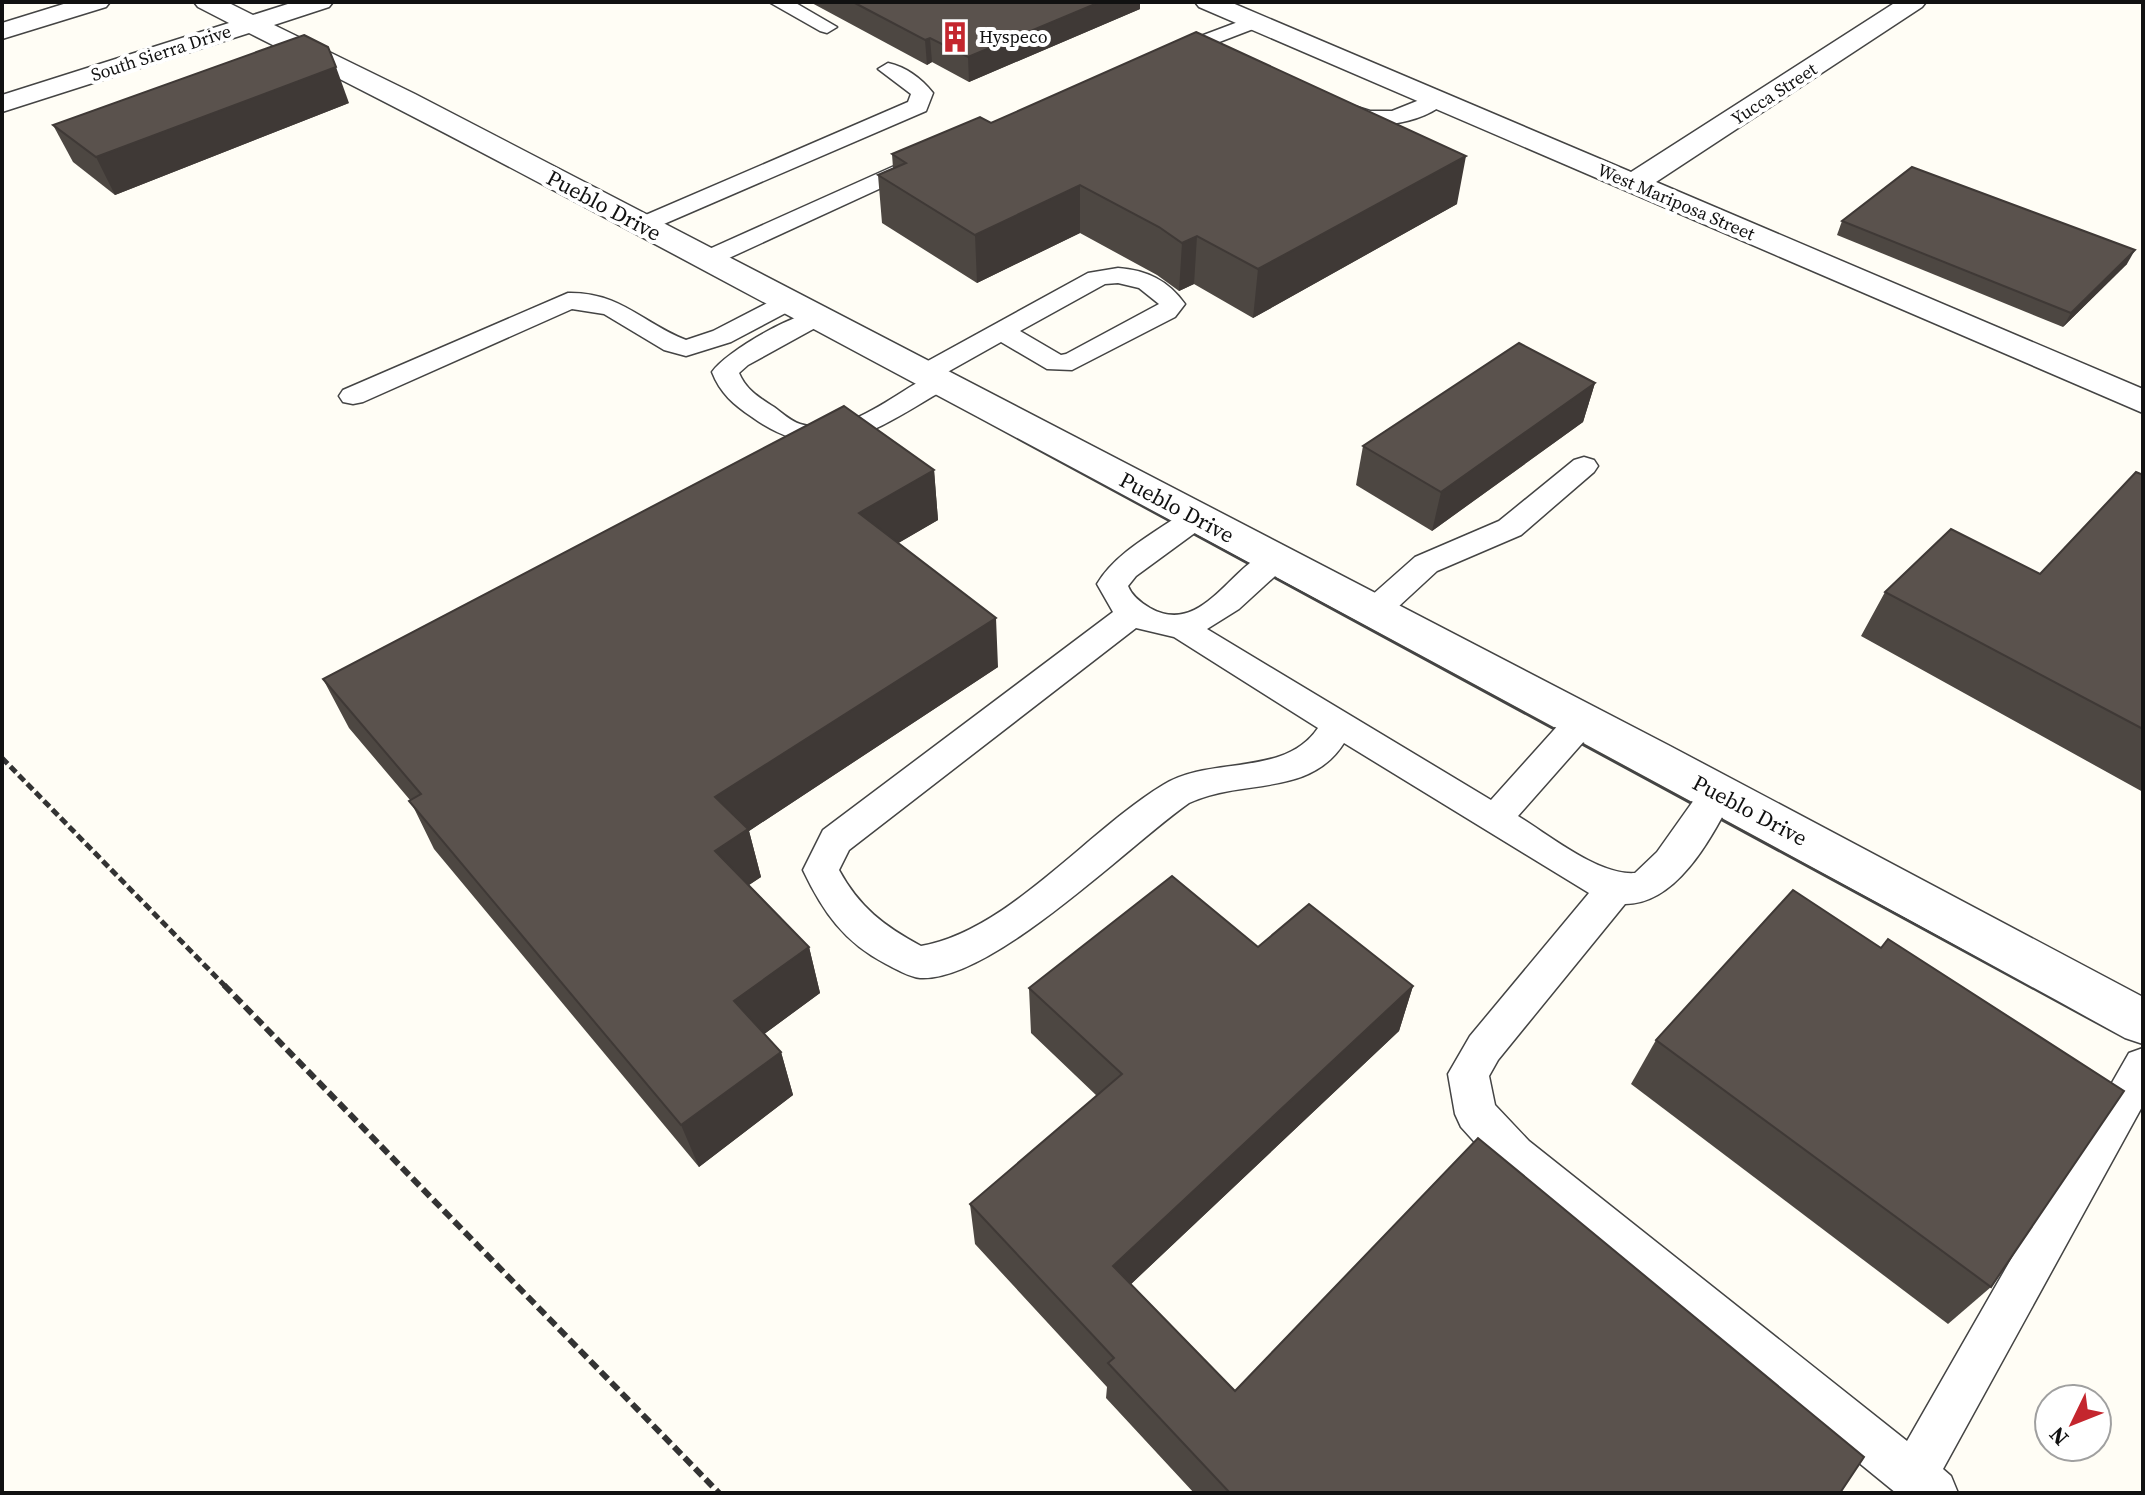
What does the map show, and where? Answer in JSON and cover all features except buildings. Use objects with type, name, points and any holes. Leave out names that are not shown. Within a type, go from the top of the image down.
[{"type":"street","points":[[2,31],[97,2]]},
{"type":"street","name":"Pueblo Drive","points":[[207,2],[642,225],[1197,517],[2143,1022]]},
{"type":"street","name":"South Sierra Drive","points":[[2,104],[320,2]]},
{"type":"street","name":"West Mariposa Street","points":[[1208,2],[2143,402]]},
{"type":"street","name":"Yucca Street","points":[[1633,184],[1913,2]]},
{"type":"lane","points":[[779,2],[827,27]]},
{"type":"lane","points":[[1155,59],[1254,22]]},
{"type":"lane","points":[[1199,44],[1226,57]]},
{"type":"lane","points":[[642,225],[918,106],[922,93],[908,79],[888,69]]},
{"type":"lane","points":[[1320,100],[1360,116],[1385,121],[1406,117],[1437,99]]},
{"type":"lane","points":[[707,259],[935,154]]},
{"type":"lane","points":[[803,310],[725,372],[729,386],[746,401],[795,433],[822,437],[851,430],[1001,331],[1097,278],[1124,273],[1166,295],[1172,304],[1166,312],[1072,362],[1056,363],[1001,331]]},
{"type":"lane","points":[[353,396],[568,301],[589,299],[609,305],[665,341],[685,348],[704,345],[803,310]]},
{"type":"lane","points":[[782,461],[811,435]]},
{"type":"lane","points":[[1374,611],[1426,564],[1510,528],[1584,466]]},
{"type":"lane","points":[[1197,517],[1125,569],[1112,584],[1115,598],[1143,620],[1179,626],[1588,877],[1615,889],[1641,888],[1665,869],[1718,793]]},
{"type":"lane","points":[[1179,626],[1212,614],[1275,559]]},
{"type":"lane","points":[[1134,613],[836,840],[821,870],[851,922],[879,944],[919,962],[960,953],[1011,924],[1141,816],[1180,791],[1201,782],[1290,768],[1316,755],[1338,725]]},
{"type":"lane","points":[[1494,820],[1582,721]]},
{"type":"lane","points":[[1615,889],[1484,1048],[1468,1074],[1476,1114],[1514,1155],[1924,1485],[2143,1066]]},
{"type":"path","points":[[2,758],[719,1493]]},
{"type":"place","name":"Hyspeco","points":[[955,37]]}]
